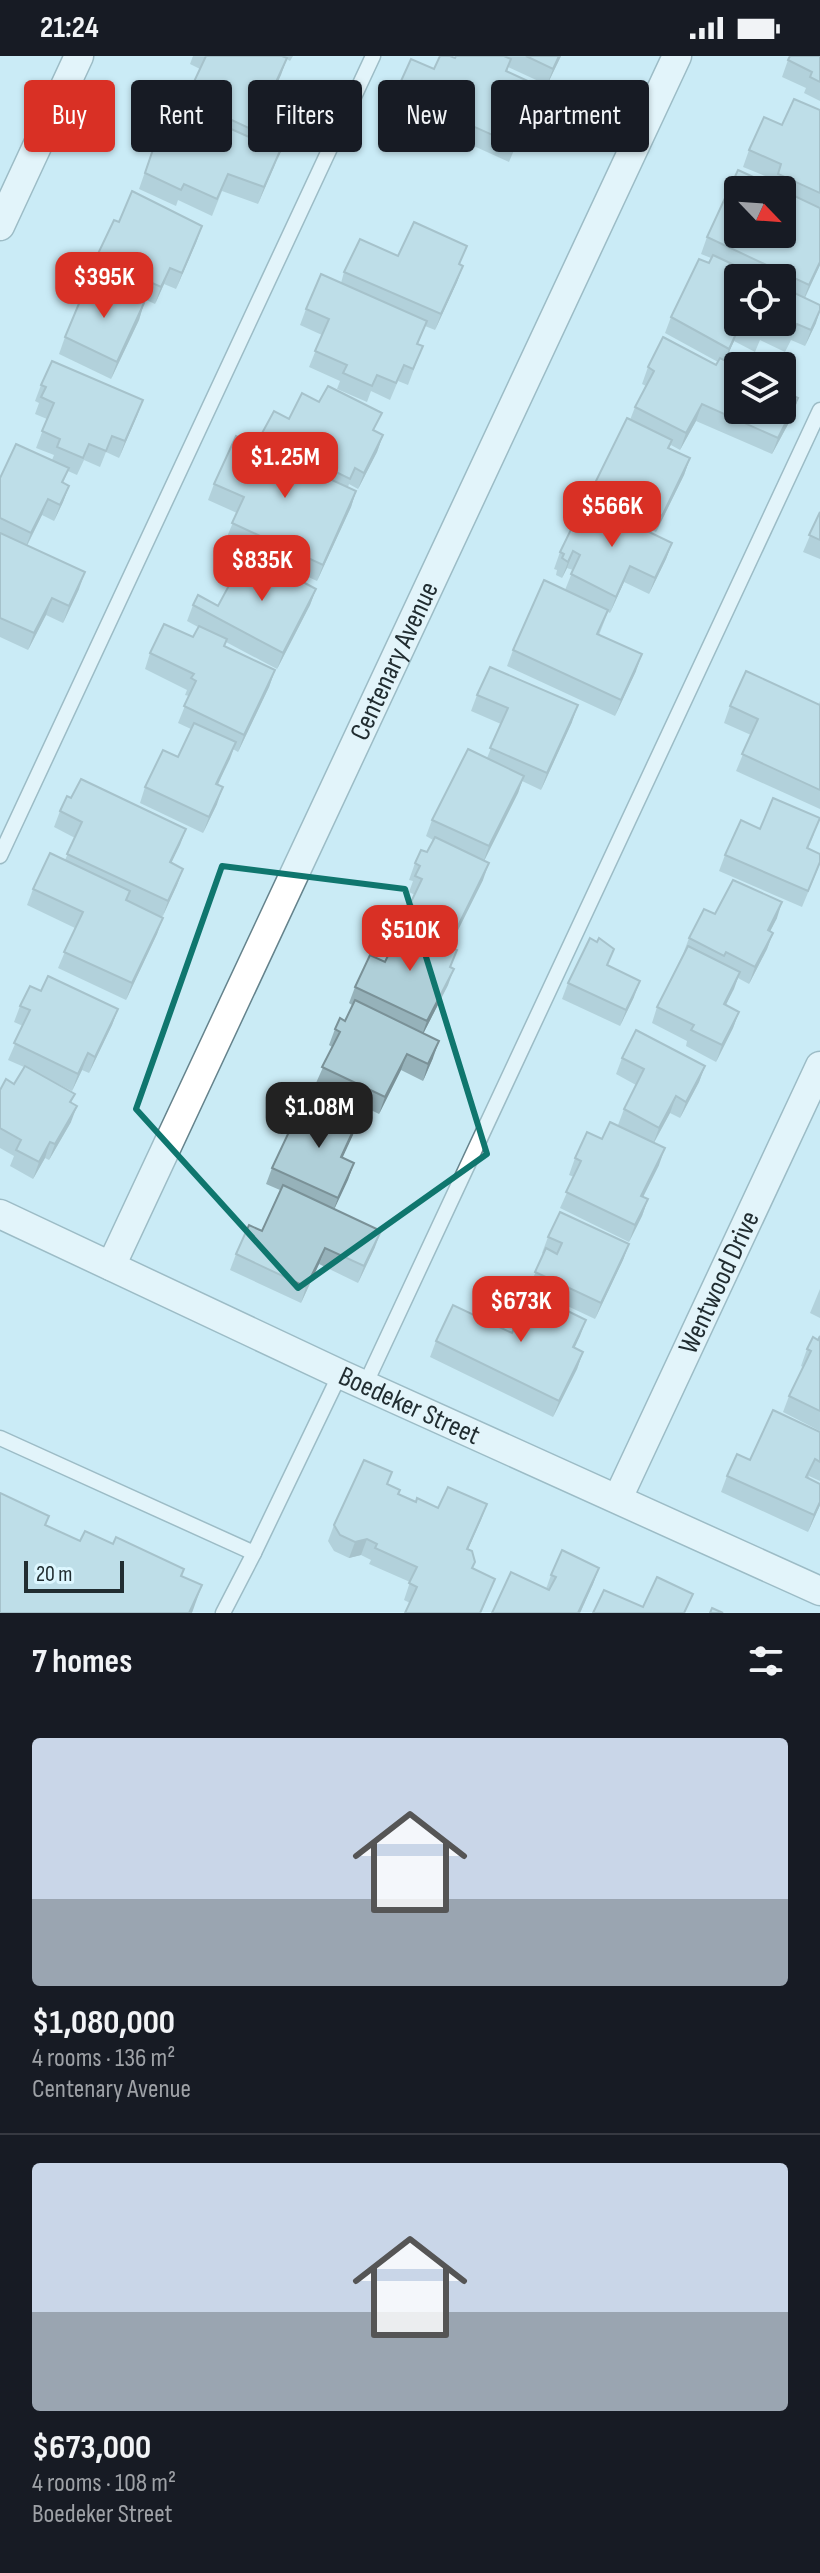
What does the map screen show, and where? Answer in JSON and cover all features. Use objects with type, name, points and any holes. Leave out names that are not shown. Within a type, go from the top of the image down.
[{"type":"street","points":[[0,226],[79,56]]},
{"type":"street","name":"Centenary Avenue","points":[[111,1266],[677,56]]},
{"type":"street","name":"Wentwood Drive","points":[[618,1498],[820,1066]]},
{"type":"street","name":"Boedeker Street","points":[[0,1214],[352,1379],[820,1591]]},
{"type":"lane","points":[[0,856],[373,56]]},
{"type":"lane","points":[[223,1613],[300,1456],[352,1379],[820,410]]},
{"type":"lane","points":[[0,1438],[254,1553]]},
{"type":"highlighted area","points":[[222,866],[405,889],[487,1154],[298,1288],[136,1109]]},
{"type":"building","points":[[206,56],[287,58],[277,80],[248,80],[248,128],[232,120],[232,80],[195,80]]},
{"type":"building","points":[[440,56],[504,56],[511,59],[506,71],[526,80],[491,80],[491,134],[475,127],[475,80],[401,80],[411,59],[434,69]]},
{"type":"building","points":[[526,56],[559,56],[553,69]]},
{"type":"building","points":[[790,56],[820,56],[820,82],[810,77],[812,72],[788,60]]},
{"type":"building","points":[[794,99],[820,110],[820,193],[796,182],[796,176],[778,174],[781,164],[749,150],[764,117],[782,125]]},
{"type":"building","points":[[232,129],[248,137],[248,152],[280,152],[264,187],[228,174],[217,199],[184,184],[181,190],[145,173],[152,152],[232,152]]},
{"type":"building","points":[[738,170],[751,176],[735,176]]},
{"type":"building","points":[[132,191],[202,226],[182,273],[170,268],[161,287],[96,258],[114,220],[119,222]]},
{"type":"building","points":[[796,197],[820,208],[820,262],[809,285],[796,279],[796,264],[764,264],[730,248],[796,248]]},
{"type":"building","points":[[724,200],[724,245],[707,237]]},
{"type":"building","points":[[414,222],[467,246],[459,264],[463,266],[441,314],[344,272],[360,239],[398,256]]},
{"type":"building","points":[[713,255],[732,264],[724,264],[724,336],[735,336],[729,349],[671,317],[699,259],[709,263]]},
{"type":"building","points":[[321,274],[427,321],[417,344],[423,346],[413,369],[404,365],[396,383],[377,375],[372,386],[343,373],[347,365],[315,351],[329,319],[306,309]]},
{"type":"building","points":[[90,277],[144,303],[117,362],[65,337]]},
{"type":"building","points":[[796,294],[820,305],[811,330],[797,324]]},
{"type":"building","points":[[663,337],[716,365],[720,358],[724,360],[724,414],[702,404],[686,433],[635,407],[654,371],[648,367]]},
{"type":"building","points":[[52,361],[143,400],[125,441],[112,436],[106,451],[89,444],[83,458],[57,447],[60,439],[42,431],[54,403],[41,397],[46,387],[41,385]]},
{"type":"building","points":[[328,386],[382,413],[373,430],[383,435],[364,473],[355,468],[350,479],[261,435],[274,411],[289,419],[302,393],[319,402]]},
{"type":"building","points":[[627,418],[672,440],[668,448],[690,458],[662,516],[595,483]]},
{"type":"building","points":[[747,424],[785,424],[778,438]]},
{"type":"building","points":[[236,436],[356,491],[323,565],[232,523],[244,497],[214,484]]},
{"type":"building","points":[[16,444],[69,468],[62,482],[69,486],[60,505],[48,499],[31,533],[0,518],[0,478]]},
{"type":"building","points":[[585,501],[672,543],[655,578],[630,566],[616,597],[571,574],[580,555],[573,551],[568,562],[560,552]]},
{"type":"building","points":[[820,512],[820,540],[809,535]]},
{"type":"building","points":[[0,533],[85,572],[69,606],[52,598],[34,633],[0,618]]},
{"type":"building","points":[[247,552],[316,589],[283,653],[193,605],[198,595],[218,606]]},
{"type":"building","points":[[544,580],[608,610],[597,634],[642,654],[621,700],[513,650]]},
{"type":"building","points":[[164,624],[193,637],[199,626],[227,639],[224,646],[275,670],[244,735],[184,706],[196,681],[191,678],[194,674],[150,653]]},
{"type":"building","points":[[490,667],[578,705],[547,773],[490,748],[508,708],[477,695]]},
{"type":"building","points":[[746,671],[820,705],[820,790],[742,754],[758,719],[730,706]]},
{"type":"building","points":[[194,723],[236,742],[216,784],[223,787],[209,817],[145,787],[163,750],[178,757]]},
{"type":"building","points":[[468,749],[524,776],[489,846],[432,820]]},
{"type":"building","points":[[81,779],[186,829],[170,862],[183,869],[168,901],[67,854],[82,822],[60,811]]},
{"type":"building","points":[[773,798],[820,818],[807,848],[820,854],[820,862],[808,891],[725,855],[741,820],[760,829]]},
{"type":"building","points":[[435,837],[489,863],[457,928],[410,904],[422,879],[415,876],[420,866],[415,863],[421,850],[427,852]]},
{"type":"building","points":[[50,853],[130,891],[126,900],[163,918],[132,983],[64,952],[83,912],[33,889]]},
{"type":"building","points":[[733,880],[782,902],[768,930],[773,933],[755,967],[689,938],[704,909],[715,914]]},
{"type":"building","points":[[403,924],[457,950],[450,967],[454,969],[427,1021],[355,987],[370,955],[385,962]]},
{"type":"building","points":[[590,938],[597,942],[599,938],[614,949],[607,965],[640,981],[626,1010],[568,983]]},
{"type":"building","points":[[688,946],[740,972],[724,1004],[739,1012],[722,1045],[691,1030],[694,1025],[657,1007]]},
{"type":"building","points":[[48,976],[118,1009],[95,1057],[88,1053],[78,1074],[14,1043],[30,1010],[20,1006],[30,986],[41,991]]},
{"type":"building","points":[[355,1000],[439,1041],[428,1064],[407,1054],[385,1097],[322,1067],[340,1032],[335,1029],[340,1018],[345,1021]]},
{"type":"building","points":[[636,1030],[705,1066],[686,1102],[676,1096],[659,1128],[624,1109],[644,1069],[622,1058]]},
{"type":"building","points":[[25,1066],[75,1094],[70,1102],[77,1106],[55,1144],[50,1142],[39,1162],[16,1150],[21,1140],[0,1128],[0,1090],[6,1079],[14,1084]]},
{"type":"building","points":[[319,1100],[359,1118],[341,1157],[354,1163],[338,1198],[272,1168],[295,1119],[307,1125]]},
{"type":"building","points":[[610,1122],[665,1148],[641,1196],[648,1199],[635,1225],[566,1192],[581,1161],[575,1158],[587,1132],[602,1139]]},
{"type":"building","points":[[283,1185],[381,1231],[364,1266],[325,1248],[306,1287],[236,1254],[249,1225],[262,1231]]},
{"type":"building","points":[[560,1212],[629,1244],[601,1303],[535,1272],[546,1248],[557,1254],[562,1243],[548,1237]]},
{"type":"building","points":[[531,1293],[586,1320],[573,1347],[583,1352],[559,1401],[436,1341],[453,1305],[512,1333]]},
{"type":"building","points":[[820,1336],[820,1411],[789,1396],[811,1351],[807,1349],[813,1337],[818,1340]]},
{"type":"building","points":[[773,1410],[820,1432],[820,1462],[815,1459],[806,1477],[820,1484],[820,1502],[814,1515],[727,1476],[737,1454],[750,1460]]},
{"type":"building","points":[[364,1460],[392,1472],[387,1484],[400,1490],[398,1494],[416,1502],[417,1498],[438,1508],[448,1487],[487,1504],[467,1549],[472,1551],[475,1562],[472,1568],[495,1579],[480,1613],[405,1613],[417,1587],[409,1583],[417,1567],[375,1548],[377,1544],[367,1539],[355,1542],[340,1535],[334,1525]]},
{"type":"building","points":[[0,1493],[49,1516],[45,1525],[80,1541],[85,1531],[113,1544],[116,1537],[184,1569],[181,1576],[202,1585],[189,1613],[0,1613]]},
{"type":"building","points":[[562,1550],[599,1568],[578,1613],[492,1613],[511,1572],[549,1590],[556,1577],[551,1575]]},
{"type":"building","points":[[657,1577],[693,1594],[684,1613],[593,1613],[604,1590],[643,1607]]}]
